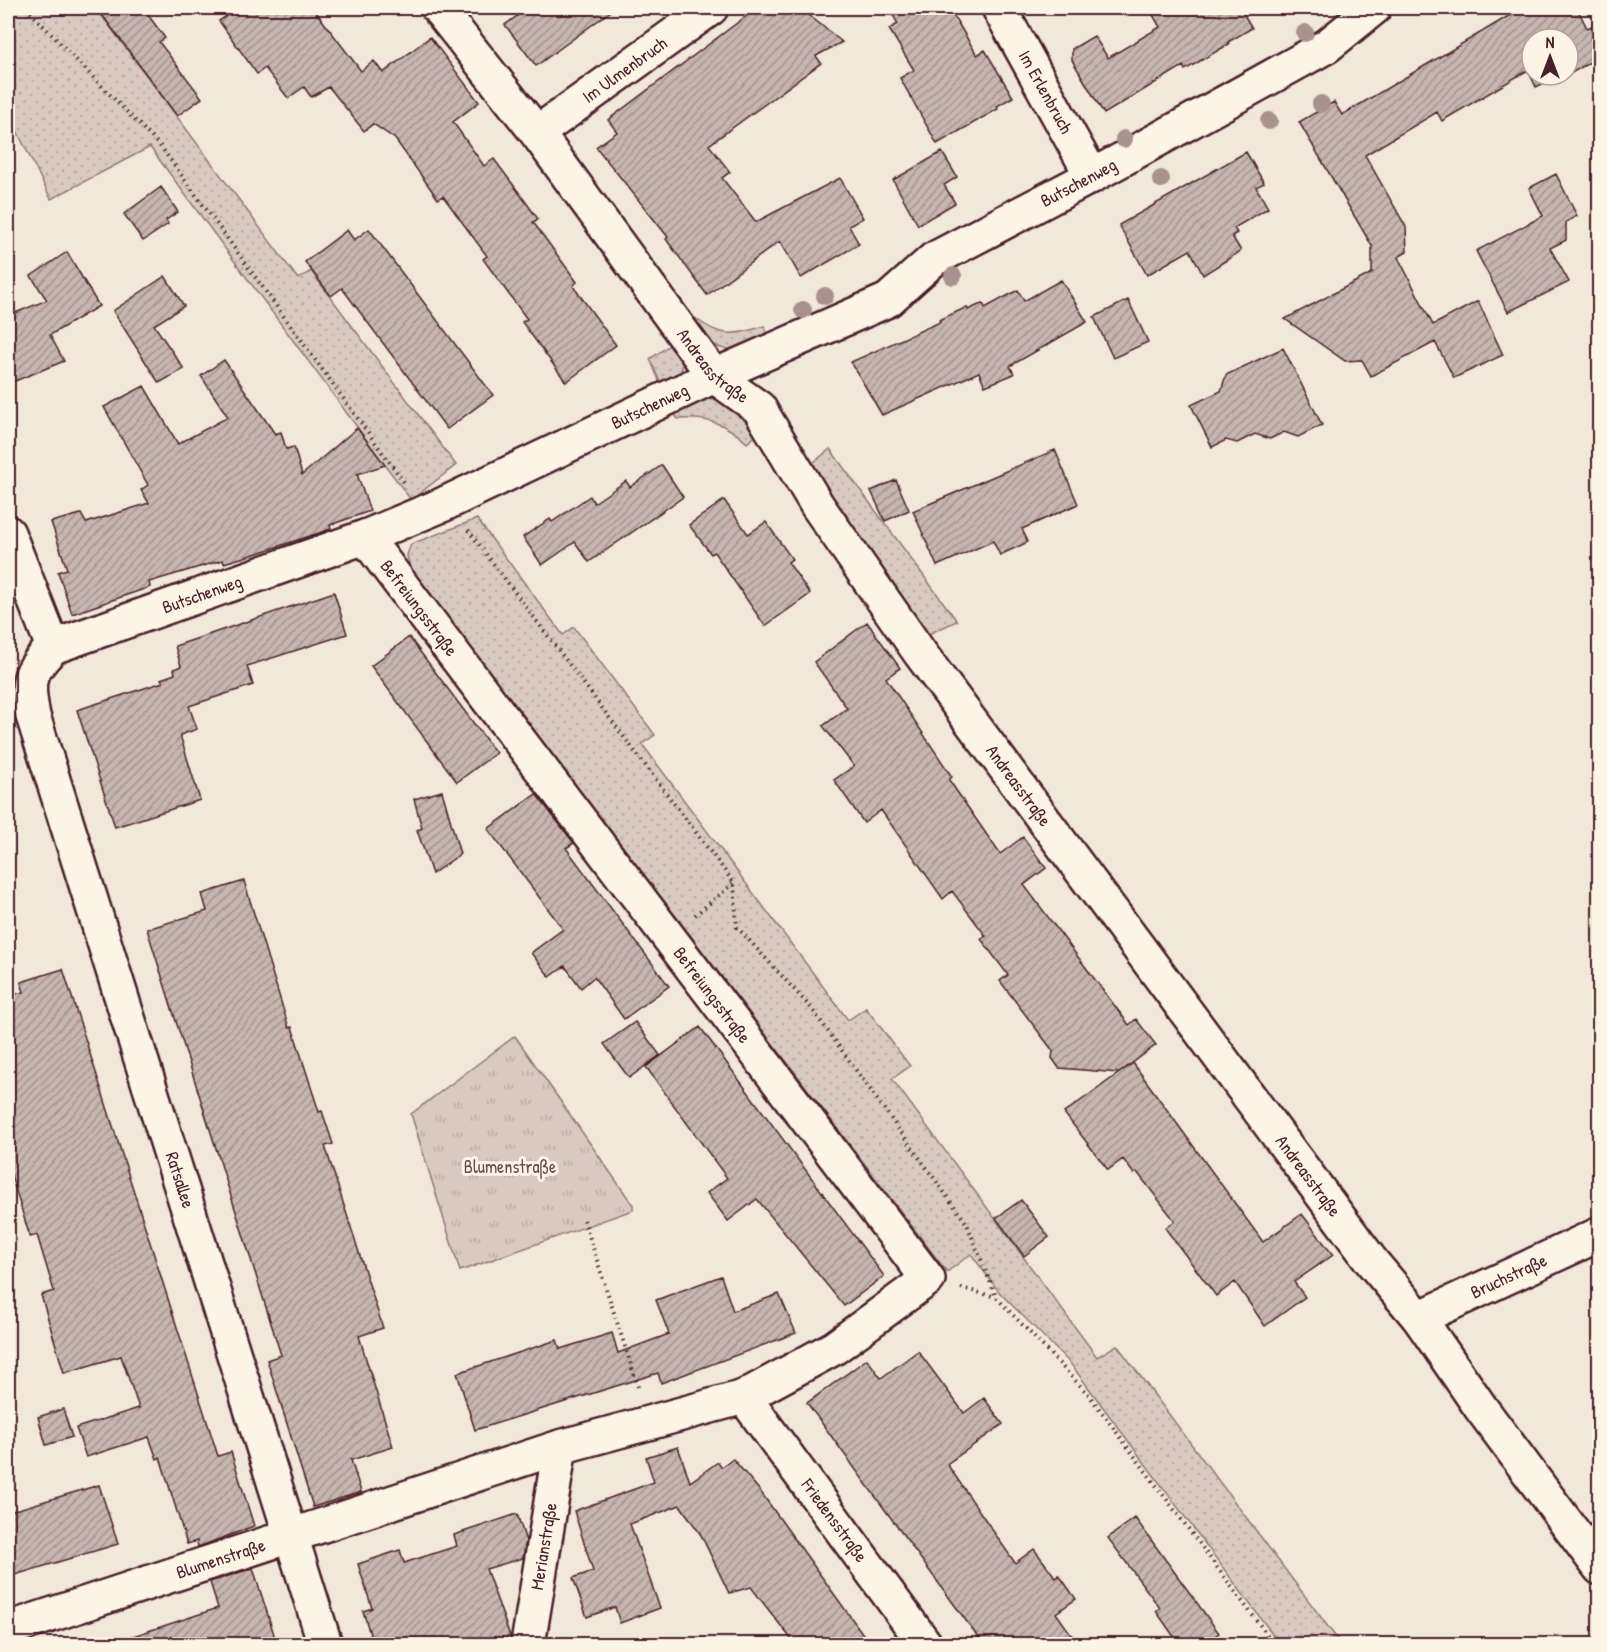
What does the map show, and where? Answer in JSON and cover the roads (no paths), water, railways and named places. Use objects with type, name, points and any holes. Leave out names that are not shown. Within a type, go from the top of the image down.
[{"type":"street","name":"Andreasstraße","points":[[438,8],[537,133],[714,376],[759,408],[817,505],[920,653],[1372,1262],[1419,1318],[1481,1408],[1599,1568]]},
{"type":"street","name":"Im Ulmenbruch","points":[[537,133],[711,8]]},
{"type":"street","name":"Im Erlenbruch","points":[[999,8],[1092,176]]},
{"type":"street","name":"Butschenweg","points":[[53,647],[365,537],[442,505],[714,376],[888,300],[934,259],[1092,176],[1327,46],[1374,8]]},
{"type":"street","points":[[8,533],[53,647],[38,663],[27,687],[33,716]]},
{"type":"street","name":"Befreiungsstraße","points":[[365,537],[928,1279],[834,1348],[744,1396]]},
{"type":"street","points":[[8,692],[13,693],[33,716]]},
{"type":"street","name":"Ratsallee","points":[[33,716],[293,1536],[325,1644]]},
{"type":"street","name":"Bruchstraße","points":[[1419,1318],[1599,1234]]},
{"type":"street","name":"Blumenstraße","points":[[8,1629],[560,1447],[744,1396]]},
{"type":"street","name":"Friedensstraße","points":[[744,1396],[925,1644]]},
{"type":"street","name":"Merianstraße","points":[[528,1644],[560,1447]]}]
